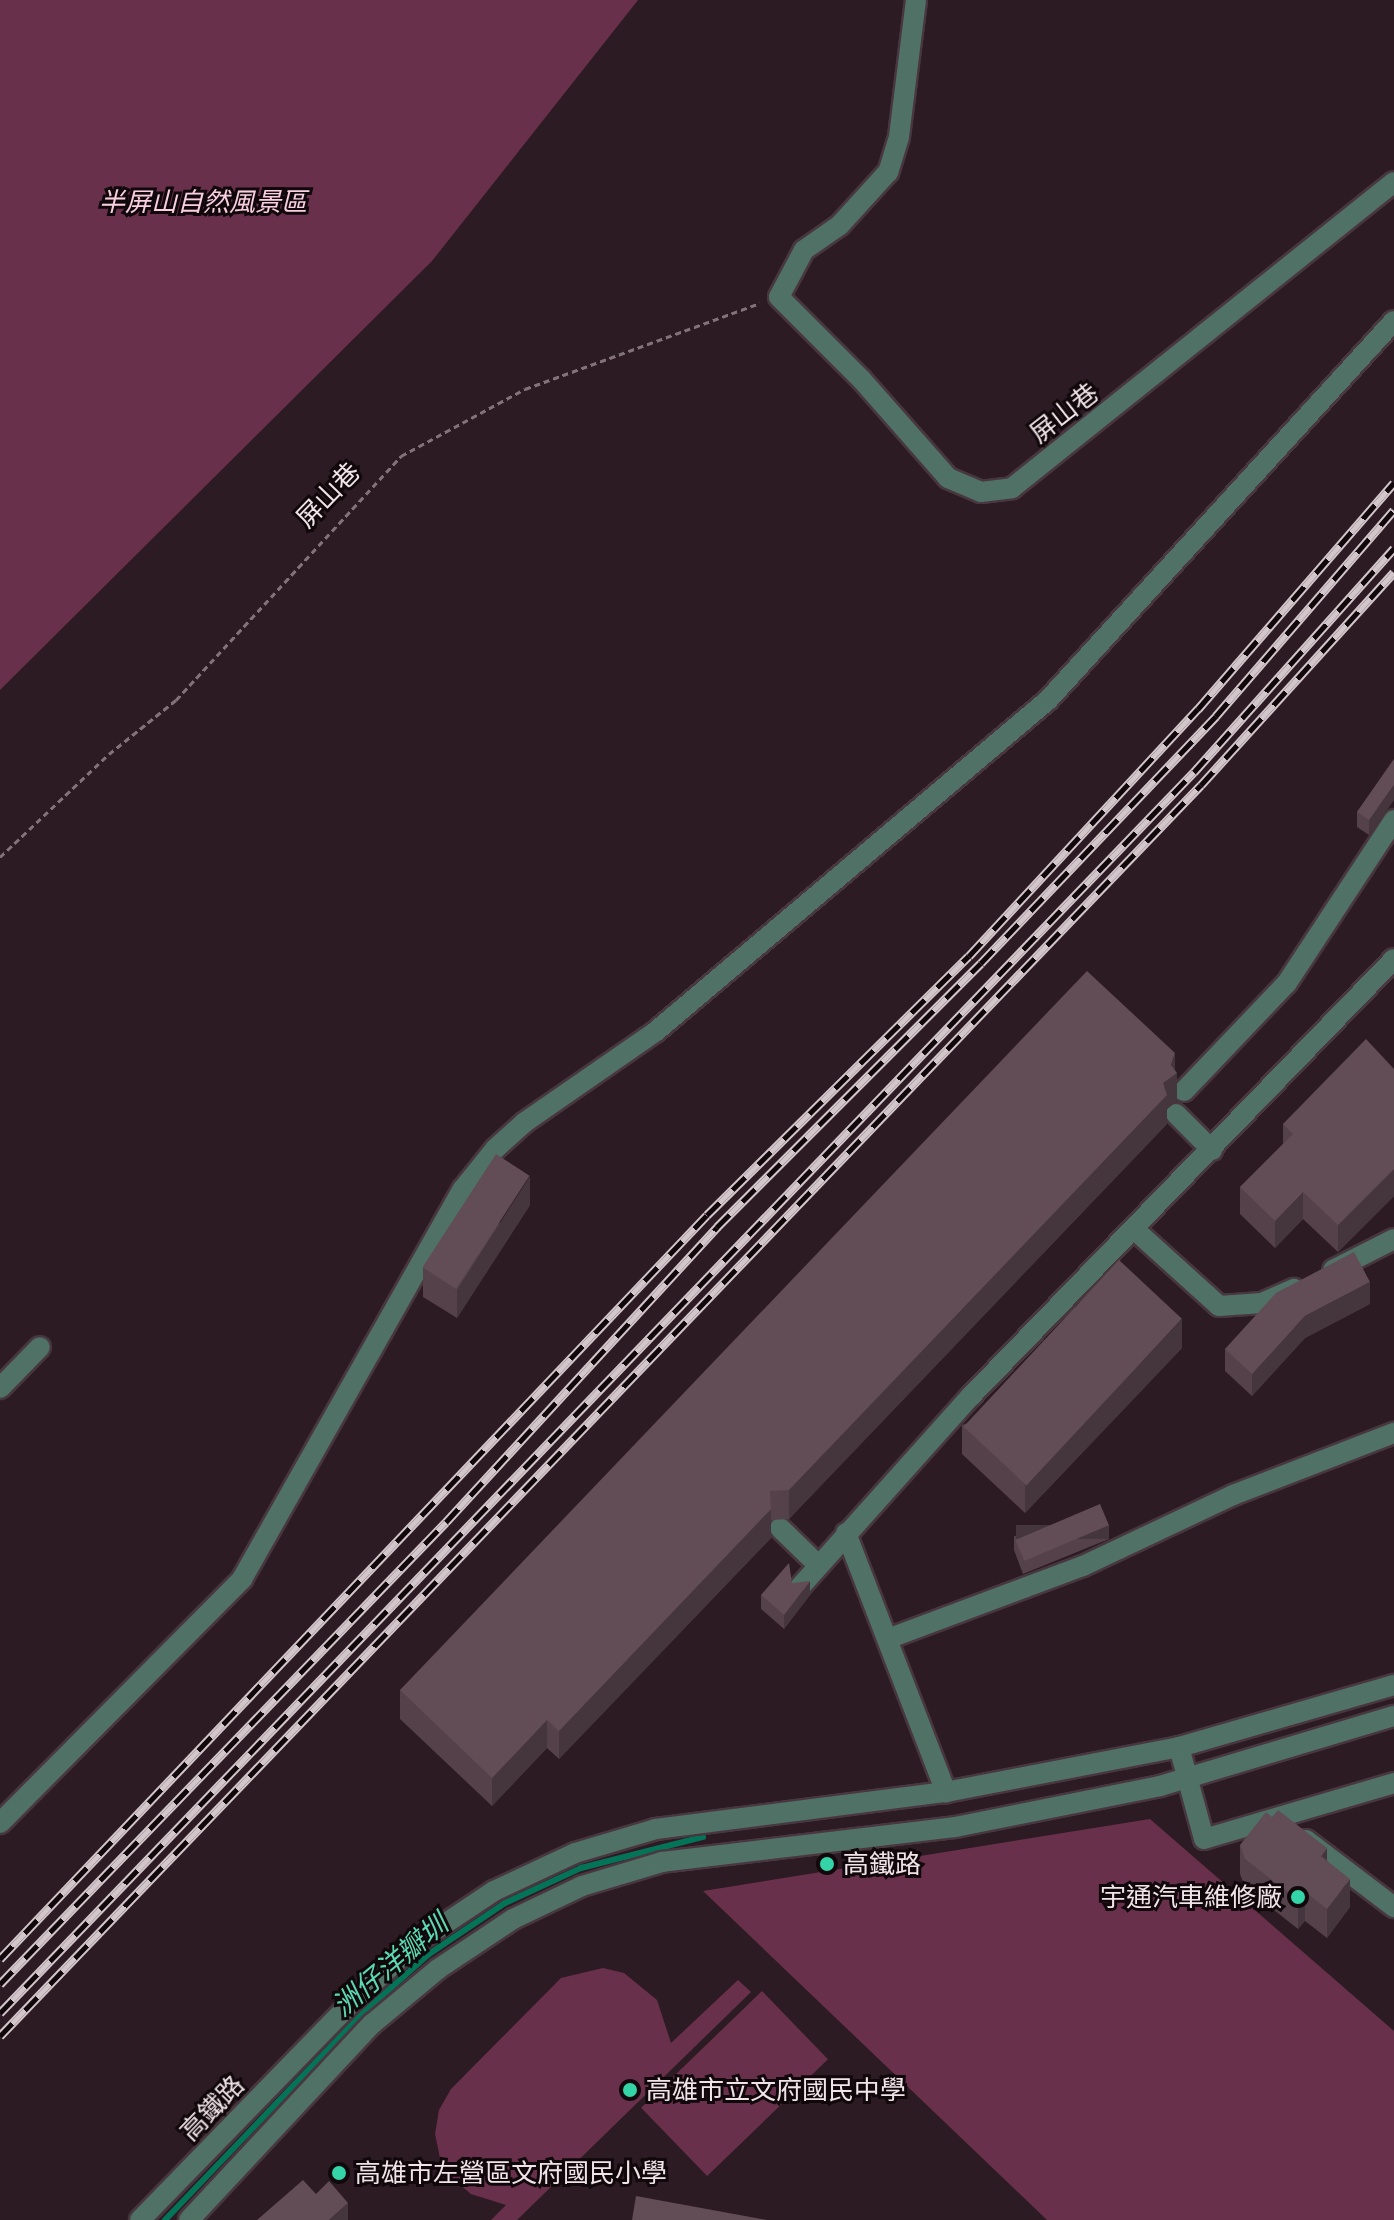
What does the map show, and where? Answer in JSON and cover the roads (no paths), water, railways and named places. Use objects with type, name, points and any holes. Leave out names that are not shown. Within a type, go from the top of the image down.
[{"type":"street","name":"屏山巷","points":[[916,0],[899,137],[888,172],[840,225],[804,250],[779,297],[862,380],[948,478],[981,492],[1012,488],[1394,182]]},
{"type":"street","points":[[0,1823],[242,1579],[463,1189],[495,1149],[525,1122],[655,1032],[1048,700],[1394,321]]},
{"type":"street","points":[[1184,1091],[1287,983],[1394,820]]},
{"type":"street","points":[[800,1587],[971,1396],[1394,959]]},
{"type":"street","points":[[1176,1114],[1212,1150]]},
{"type":"street","points":[[1135,1230],[1202,1296],[1238,1309],[1282,1295],[1394,1239]]},
{"type":"street","points":[[0,1388],[40,1347]]},
{"type":"street","points":[[890,1638],[1083,1566],[1233,1495],[1394,1433]]},
{"type":"street","points":[[780,1528],[818,1565]]},
{"type":"street","points":[[846,1533],[890,1638],[946,1792]]},
{"type":"street","name":"高鐵路","points":[[140,2220],[348,2006],[416,1943],[494,1891],[575,1853],[656,1829],[946,1792],[1179,1747],[1394,1685]]},
{"type":"street","points":[[189,2220],[372,2024],[427,1978],[513,1919],[582,1886],[662,1862],[955,1827],[1188,1780],[1394,1716]]},
{"type":"street","points":[[1179,1747],[1204,1839],[1394,1783]]},
{"type":"street","points":[[1277,1818],[1394,1907]]},
{"type":"waterway","name":"洲仔洋瓣圳","points":[[165,2220],[365,2011],[429,1954],[505,1903],[581,1868],[703,1837]]},
{"type":"railway","points":[[0,1959],[707,1215],[969,956],[1198,709],[1394,483]]},
{"type":"railway","points":[[0,1984],[446,1522],[717,1227],[981,963],[1216,716],[1394,510]]},
{"type":"railway","points":[[0,2013],[1194,772],[1394,548]]},
{"type":"railway","points":[[0,2036],[1201,785],[1394,572]]},
{"type":"place","name":"高鐵路","points":[[827,1864]]},
{"type":"place","name":"宇通汽車維修廠","points":[[1298,1897]]},
{"type":"place","name":"高雄市立文府國民中學","points":[[630,2090]]},
{"type":"place","name":"高雄市左營區文府國民小學","points":[[339,2173]]},
{"type":"park label","name":"半屏山自然風景區","points":[[203,202]]}]
